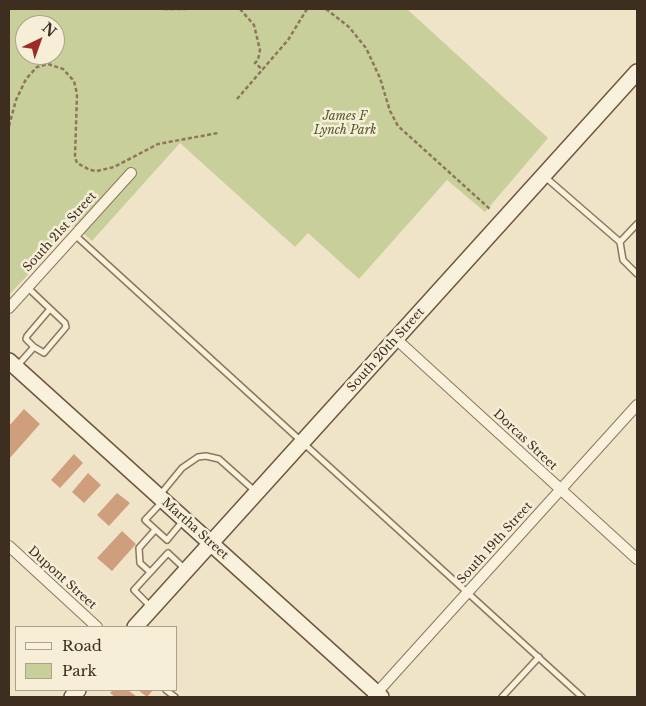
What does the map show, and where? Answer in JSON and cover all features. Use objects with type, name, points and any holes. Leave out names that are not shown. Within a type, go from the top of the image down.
[{"type":"street","name":"South 20th Street","points":[[136,626],[637,72]]},
{"type":"street","name":"South 21st Street","points":[[9,308],[131,172]]},
{"type":"street","name":"Dorcas Street","points":[[396,339],[637,559]]},
{"type":"street","name":"Martha Street","points":[[13,364],[211,543],[376,696]]},
{"type":"street","name":"South 19th Street","points":[[376,696],[637,405]]},
{"type":"street","name":"Dupont Street","points":[[9,546],[97,626]]},
{"type":"lane","points":[[544,175],[620,242],[623,260],[637,274]]},
{"type":"lane","points":[[620,242],[637,224]]},
{"type":"lane","points":[[75,234],[582,697]]},
{"type":"lane","points":[[27,287],[65,323],[65,329],[44,353],[26,339],[50,309]]},
{"type":"lane","points":[[13,364],[34,347]]},
{"type":"lane","points":[[167,540],[145,520],[182,468],[198,457],[206,456],[219,459],[257,493]]},
{"type":"lane","points":[[184,519],[167,540],[168,554],[186,570]]},
{"type":"lane","points":[[150,572],[140,563],[139,548],[155,530]]},
{"type":"lane","points":[[152,608],[134,590],[168,554]]},
{"type":"lane","points":[[502,697],[539,657]]},
{"type":"path","points":[[164,9],[186,9]]},
{"type":"path","points":[[240,9],[254,25],[260,50],[255,64],[263,70]]},
{"type":"path","points":[[237,99],[288,40],[307,9]]},
{"type":"path","points":[[326,9],[349,27],[366,48],[380,78],[390,111],[398,126],[491,210]]},
{"type":"path","points":[[9,126],[16,100],[26,78],[37,68],[48,64],[63,69],[74,81],[77,94],[75,157],[77,163],[90,170],[97,172],[114,167],[158,144],[218,133]]},
{"type":"green space","name":"James F Lynch Park","points":[[9,9],[407,9],[548,138],[485,212],[447,180],[359,279],[308,233],[295,247],[180,143],[92,241],[74,225],[9,295]]},
{"type":"building","points":[[24,409],[40,424],[9,459],[9,426]]},
{"type":"building","points":[[74,454],[83,463],[60,488],[51,480]]},
{"type":"building","points":[[88,473],[101,485],[84,503],[72,492]]},
{"type":"building","points":[[117,493],[130,503],[109,526],[97,515]]},
{"type":"building","points":[[122,531],[136,544],[112,571],[97,558]]},
{"type":"building","points":[[112,691],[129,691],[137,697],[115,697],[110,693]]},
{"type":"building","points":[[139,691],[152,691],[147,697]]}]
